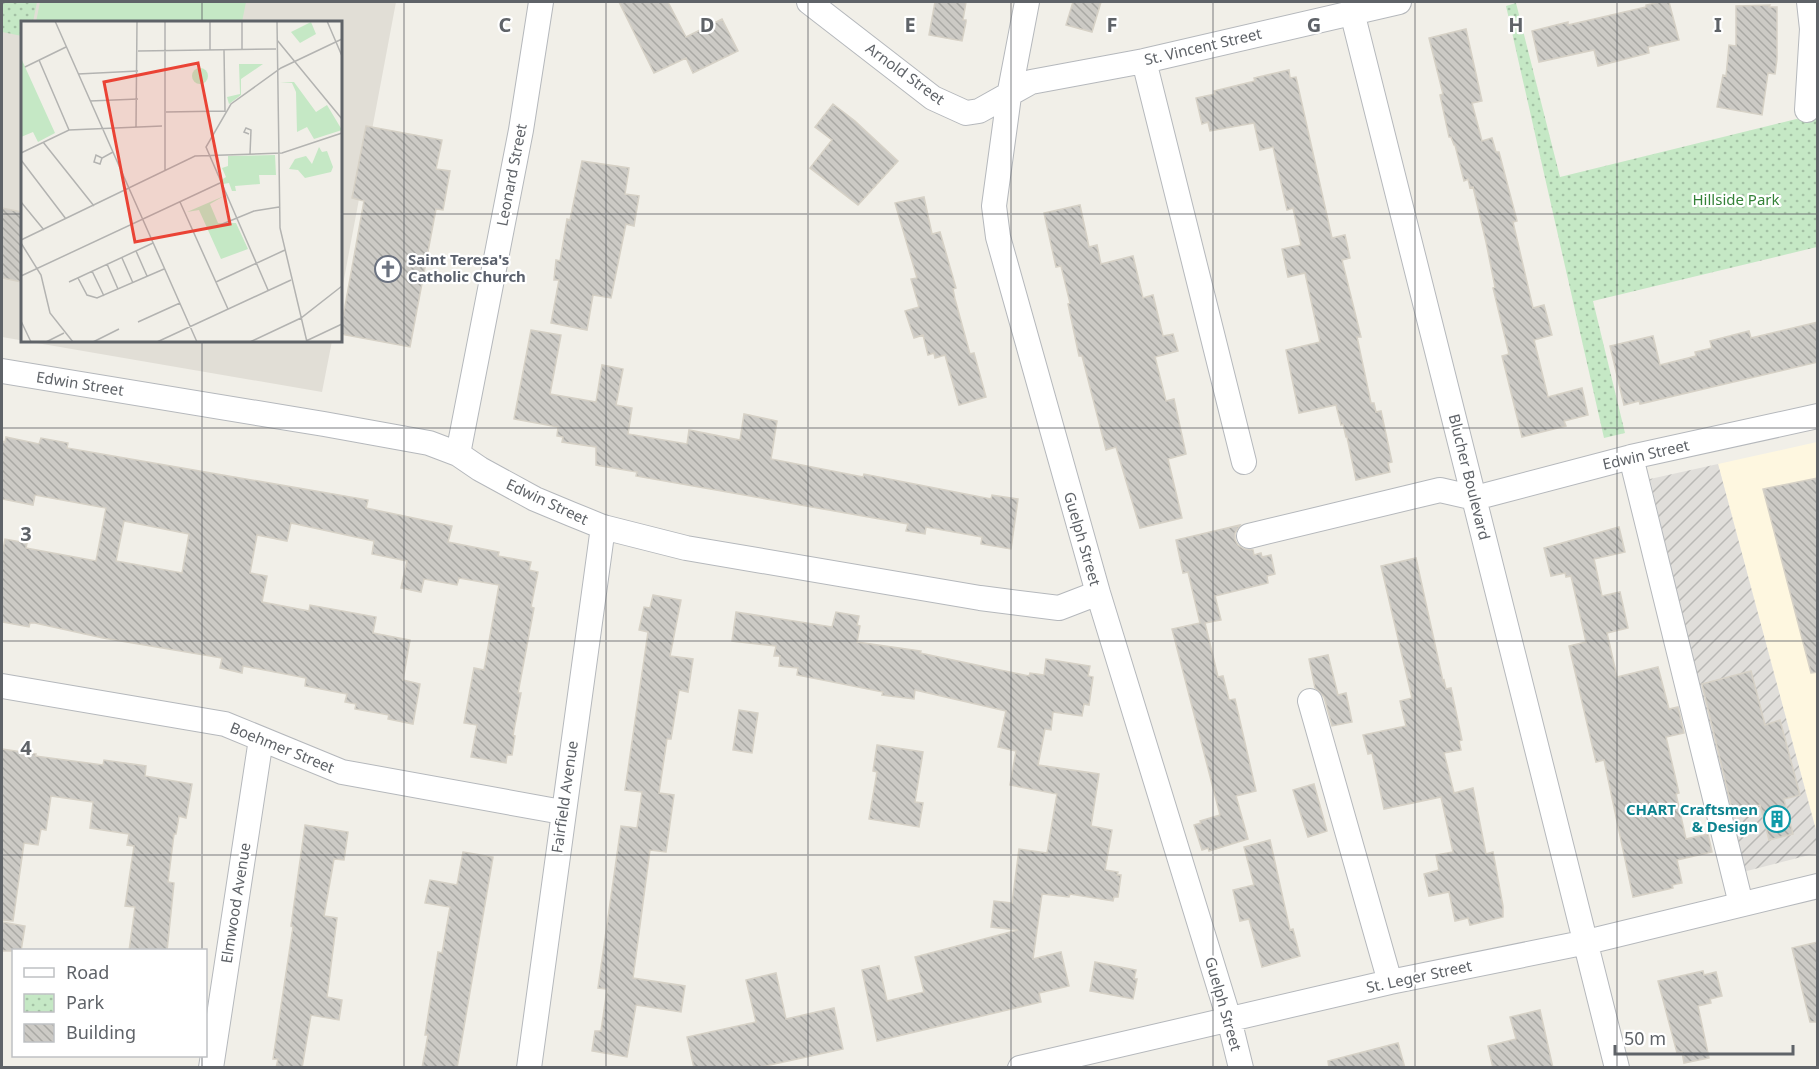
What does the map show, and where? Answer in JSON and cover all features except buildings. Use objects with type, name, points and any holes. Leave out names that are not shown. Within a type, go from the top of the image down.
[{"type":"street","name":"Leonard Street","points":[[458,454],[521,130],[542,2]]},
{"type":"street","name":"Arnold Street","points":[[809,2],[933,98],[966,113],[979,111],[1009,96]]},
{"type":"street","name":"Guelph Street","points":[[1027,2],[1009,96],[994,206],[998,237],[1098,593],[1229,1019],[1241,1068]]},
{"type":"street","name":"St. Vincent Street","points":[[1009,96],[1031,82],[1144,61],[1399,2]]},
{"type":"street","points":[[1807,110],[1812,29],[1809,2]]},
{"type":"street","name":"Blucher Boulevard","points":[[1352,12],[1617,1068]]},
{"type":"street","points":[[1144,61],[1244,462]]},
{"type":"street","name":"Edwin Street","points":[[2,371],[433,444],[458,454],[480,469],[535,499],[603,527],[686,548],[980,598],[1059,608],[1098,593]]},
{"type":"street","name":"Edwin Street","points":[[1475,498],[1631,458],[1818,416]]},
{"type":"street","points":[[1631,458],[1741,904]]},
{"type":"street","points":[[1249,536],[1440,490],[1475,498]]},
{"type":"street","name":"Fairfield Avenue","points":[[529,1068],[562,812],[603,527]]},
{"type":"street","name":"Boehmer Street","points":[[2,686],[225,724],[342,772],[562,812]]},
{"type":"street","points":[[1310,701],[1390,982]]},
{"type":"street","name":"Elmwood Avenue","points":[[211,1068],[261,739]]},
{"type":"street","name":"St. Leger Street","points":[[1020,1068],[1390,982],[1587,942],[1818,886]]},
{"type":"shaded area","points":[[2,2],[396,2],[342,290],[342,21],[21,21],[21,340],[2,337]]},
{"type":"shaded area","points":[[31,342],[332,342],[322,392]]},
{"type":"shaded area","points":[[1817,442],[1817,834],[1718,464]]},
{"type":"shaded area","points":[[1718,464],[1817,834],[1817,853],[1743,872],[1650,479]]},
{"type":"green space","points":[[2,2],[37,2],[33,21],[21,21],[21,36],[2,32]]},
{"type":"green space","points":[[40,2],[246,2],[242,21],[36,21]]},
{"type":"green space","name":"Hillside Park","points":[[1516,3],[1560,177],[1817,114],[1817,247],[1593,301],[1625,433],[1604,438],[1506,6]]},
{"type":"place","name":"Saint Teresa's Catholic Church","points":[[388,269]]},
{"type":"place","name":"CHART Craftsmen & Design","points":[[1777,819]]}]
